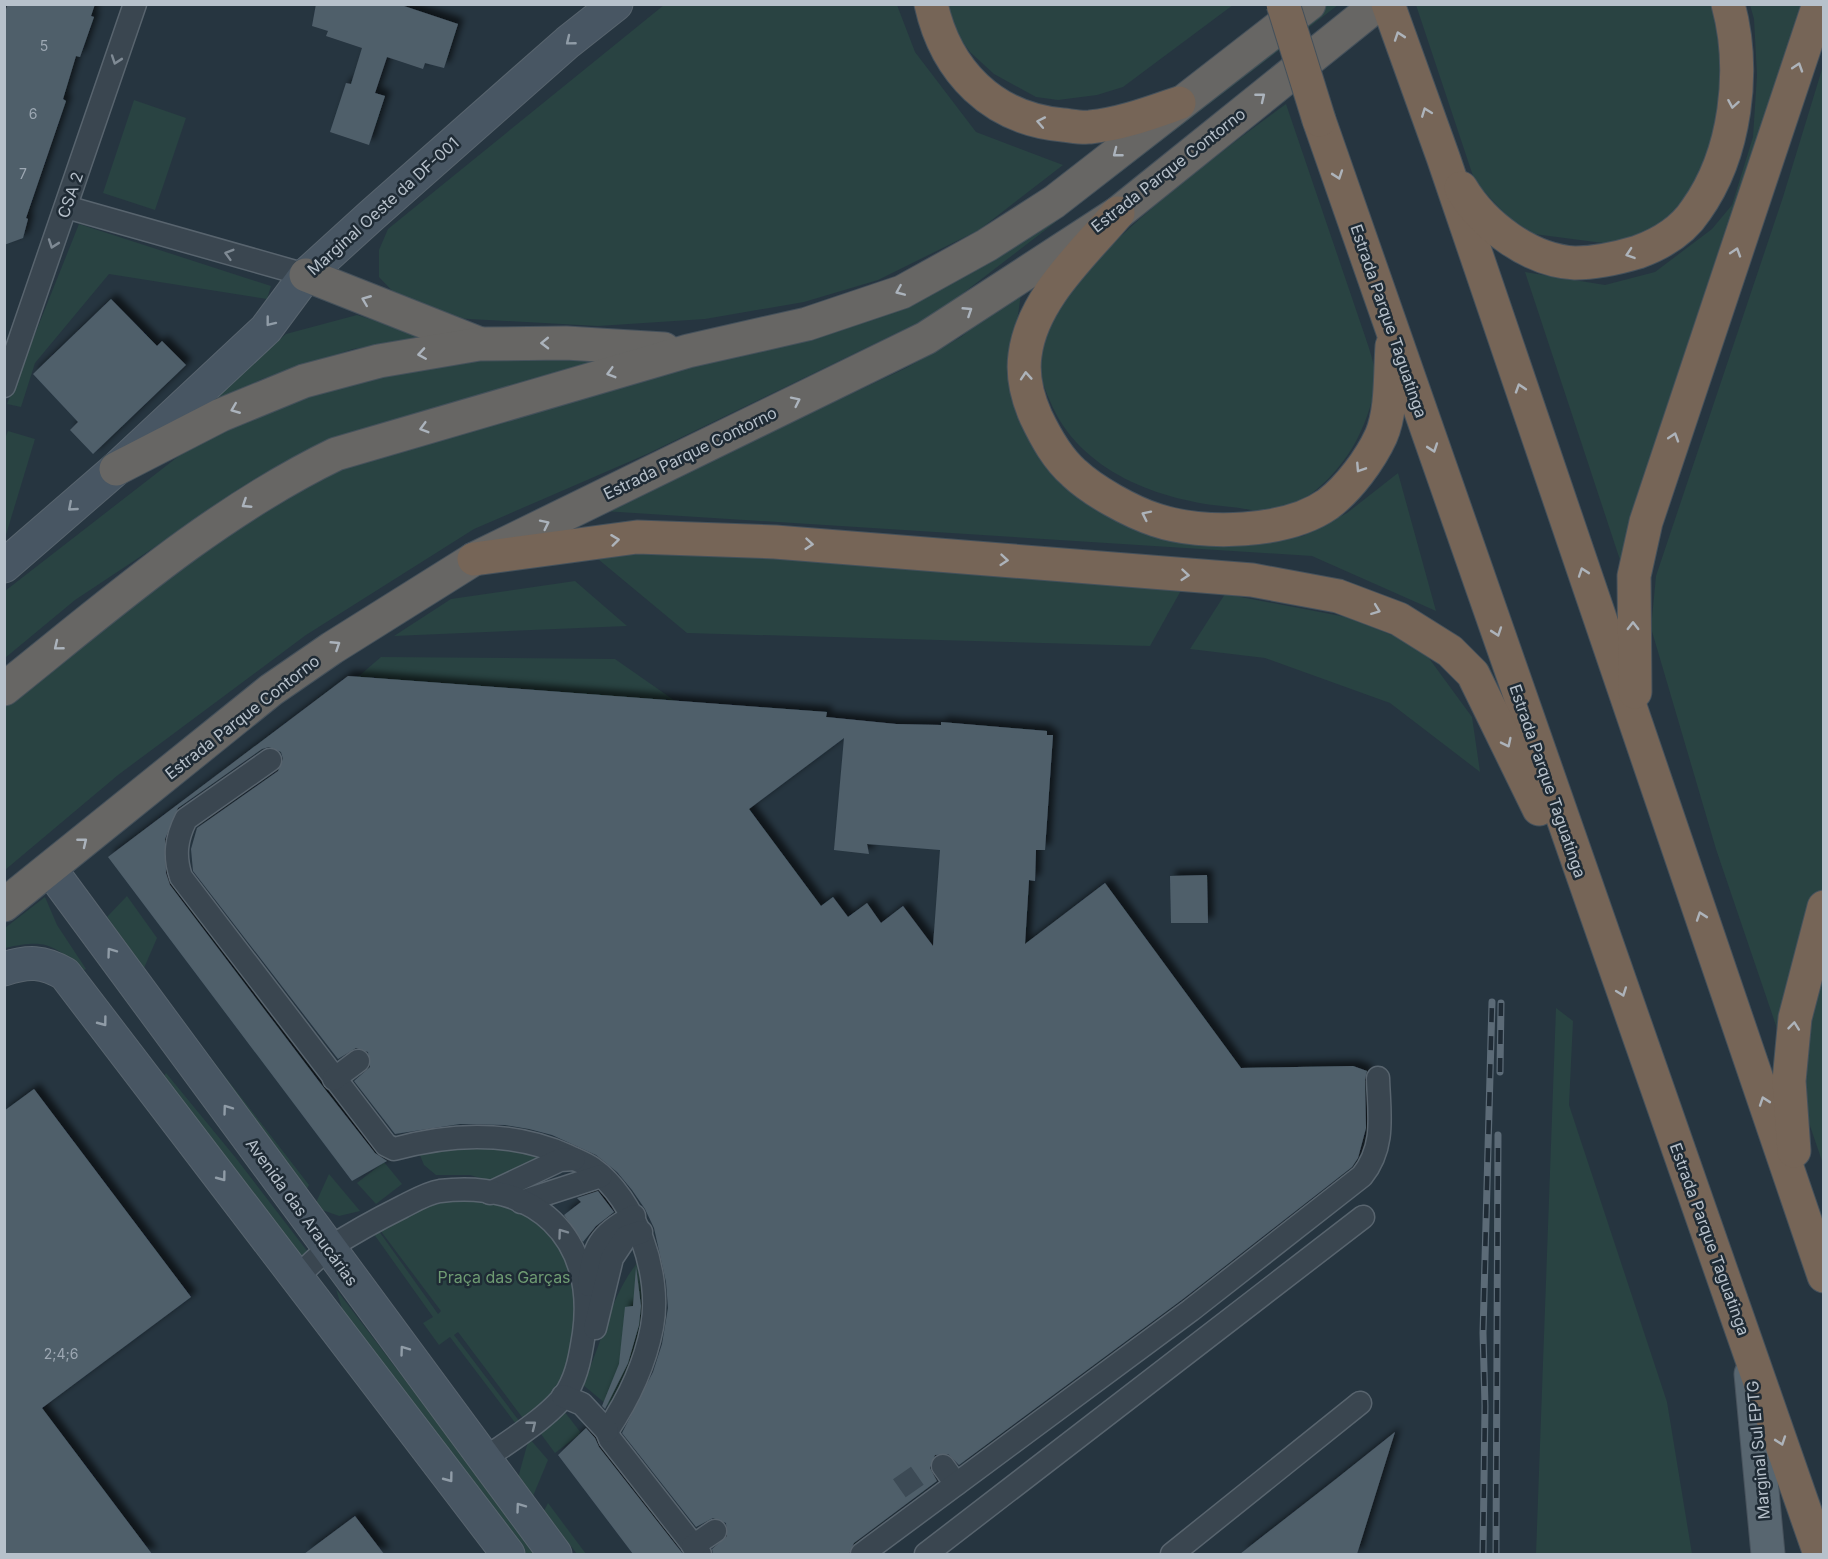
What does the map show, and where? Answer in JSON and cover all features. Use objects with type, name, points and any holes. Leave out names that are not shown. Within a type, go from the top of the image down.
[{"type":"highway","points":[[932,4],[936,28],[961,72],[993,103],[1036,123],[1089,127],[1130,119],[1179,103]]},
{"type":"highway","name":"Estrada Parque Taguatinga","points":[[1283,4],[1319,120],[1602,937],[1749,1346],[1820,1554]]},
{"type":"highway","points":[[4,689],[103,609],[229,515],[287,477],[336,454],[688,351],[807,324],[902,292],[987,245],[1054,202],[1308,4]]},
{"type":"highway","name":"Estrada Parque Contorno","points":[[4,905],[271,690],[332,648],[474,559],[926,338],[1118,213],[1378,4]]},
{"type":"highway","points":[[1388,4],[1443,157],[1824,1275]]},
{"type":"highway","points":[[1443,157],[1471,204],[1502,233],[1536,254],[1574,263],[1617,259],[1656,246],[1696,212],[1717,173],[1729,129],[1738,78],[1735,31],[1728,4]]},
{"type":"highway","points":[[1636,727],[1634,576],[1646,522],[1818,4]]},
{"type":"highway","points":[[1118,213],[1058,283],[1037,316],[1025,356],[1028,398],[1047,441],[1074,473],[1103,495],[1156,520],[1209,529],[1265,527],[1304,516],[1328,504],[1354,478],[1381,435],[1388,404],[1393,333]]},
{"type":"highway","points":[[306,276],[479,344]]},
{"type":"highway","points":[[116,469],[221,415],[304,381],[379,361],[479,344],[566,343],[688,351]]},
{"type":"highway","points":[[474,559],[637,537],[775,542],[1252,580],[1338,596],[1399,619],[1450,651],[1473,674],[1602,937]]},
{"type":"highway","points":[[1801,1209],[1789,1081],[1795,1018],[1824,907]]},
{"type":"main road","name":"Marginal Oeste da DF-001","points":[[4,566],[116,469],[266,329],[306,276],[559,50],[616,4]]},
{"type":"main road","name":"Avenida das Araucárias","points":[[50,869],[555,1554]]},
{"type":"main road","points":[[17,965],[51,966],[64,974],[508,1554]]},
{"type":"main road","name":"Marginal Sul EPTG","points":[[1749,1346],[1768,1554]]},
{"type":"street","name":"CSA 2","points":[[4,386],[135,4]]},
{"type":"street","points":[[66,207],[306,276]]},
{"type":"street","points":[[270,760],[186,819],[179,833],[176,864],[181,877],[378,1137],[394,1149],[457,1137],[500,1136],[548,1147],[589,1167],[620,1195],[640,1233],[651,1278],[652,1325],[624,1406],[607,1431]]},
{"type":"street","points":[[337,1083],[362,1066]]},
{"type":"street","points":[[862,1554],[1191,1310],[1362,1176],[1374,1161],[1379,1138],[1378,1078]]},
{"type":"street","points":[[507,1196],[560,1160],[589,1167]]},
{"type":"street","points":[[507,1196],[589,1167]]},
{"type":"street","points":[[297,1277],[329,1248],[373,1221],[438,1191],[507,1196],[549,1218],[566,1236],[583,1273],[586,1313]]},
{"type":"street","points":[[926,1554],[1363,1218]]},
{"type":"street","points":[[484,1459],[536,1422],[568,1390],[579,1361],[592,1258],[608,1230],[640,1233]]},
{"type":"street","points":[[575,1372],[585,1369],[606,1277],[619,1276],[633,1253],[640,1233]]},
{"type":"street","points":[[563,1396],[582,1404],[607,1431],[610,1439],[708,1546]]},
{"type":"street","points":[[1172,1554],[1360,1403]]},
{"type":"street","points":[[937,1470],[950,1489]]},
{"type":"green space","points":[[664,5],[897,5],[915,52],[976,132],[1063,165],[979,230],[878,280],[804,302],[705,319],[598,326],[434,317],[399,298],[379,277],[379,250],[388,229]]},
{"type":"green space","points":[[945,5],[1233,5],[1123,87],[1097,95],[1058,100],[1036,97],[994,74],[970,52],[954,30]]},
{"type":"green space","points":[[1320,5],[1338,5],[936,314],[647,454],[474,529],[306,635],[118,775],[5,870],[5,706],[85,644],[116,612],[297,482],[925,294]]},
{"type":"green space","points":[[1416,5],[1717,5],[1723,101],[1710,145],[1691,192],[1671,217],[1652,230],[1625,240],[1603,243],[1534,234],[1509,218],[1475,182]]},
{"type":"green space","points":[[1750,5],[1804,5],[1623,569],[1525,272],[1605,285],[1655,272],[1712,229],[1732,205],[1753,137],[1757,75],[1754,19]]},
{"type":"green space","points":[[1823,66],[1823,1164],[1716,849],[1651,628],[1656,576],[1783,197]]},
{"type":"green space","points":[[134,100],[186,118],[155,210],[103,193]]},
{"type":"green space","points":[[1286,104],[1373,360],[1375,386],[1366,418],[1352,448],[1324,483],[1305,498],[1284,508],[1262,511],[1204,504],[1150,490],[1101,464],[1081,447],[1063,426],[1050,401],[1040,373],[1041,347],[1053,308],[1067,288],[1141,217],[1212,159]]},
{"type":"green space","points":[[79,224],[271,286],[267,299],[109,274],[35,363],[21,407],[7,404]]},
{"type":"green space","points":[[1022,286],[1011,366],[1089,499],[1265,542],[1303,536],[1347,513],[1398,473],[1436,611],[1312,556],[603,511],[906,368],[961,337]]},
{"type":"green space","points":[[357,315],[432,338],[353,349],[262,379],[202,408],[286,334]]},
{"type":"green space","points":[[531,357],[593,362],[516,388],[339,436],[280,464],[75,600],[5,658],[5,591],[202,438],[275,403],[433,361]]},
{"type":"green space","points":[[8,431],[35,439],[5,538],[4,441]]},
{"type":"green space","points":[[665,549],[1184,585],[1150,646],[687,633],[592,554]]},
{"type":"green space","points":[[575,581],[627,626],[394,636],[451,599]]},
{"type":"green space","points":[[1225,594],[1346,617],[1420,646],[1472,717],[1480,772],[1390,703],[1265,658],[1190,649]]},
{"type":"green space","points":[[381,657],[615,659],[678,703],[332,699]]},
{"type":"green space","points":[[127,896],[157,938],[144,968],[107,917]]},
{"type":"green space","points":[[45,897],[57,925],[86,969],[84,970],[64,954],[48,946],[30,944],[5,948],[5,928]]},
{"type":"green space","points":[[155,986],[309,1185],[305,1192]]},
{"type":"green space","points":[[1556,1008],[1573,1021],[1569,1105],[1667,1402],[1692,1554],[1536,1554]]},
{"type":"green space","points":[[166,1073],[235,1157],[311,1256],[303,1261],[164,1076]]},
{"type":"green space","points":[[459,1144],[547,1154],[498,1183],[470,1175],[436,1175],[424,1165],[419,1153]]},
{"type":"green space","points":[[384,1162],[402,1184],[376,1204],[357,1183]]},
{"type":"green space","points":[[329,1174],[360,1211],[339,1216],[314,1207]]},
{"type":"green space","name":"Praça das Garças","points":[[509,1198],[554,1223],[579,1286],[571,1369],[528,1425],[458,1332],[454,1335],[520,1422],[516,1424],[450,1337],[439,1345],[423,1323],[433,1317],[371,1230],[376,1227],[438,1314],[441,1311],[377,1226],[423,1201]]},
{"type":"green space","points":[[638,1262],[644,1281],[646,1319],[636,1356],[612,1409],[582,1384],[620,1290]]},
{"type":"green space","points":[[336,1289],[537,1554],[525,1554],[344,1315]]},
{"type":"green space","points":[[564,1411],[581,1433],[555,1453],[538,1430]]},
{"type":"green space","points":[[529,1438],[548,1460],[533,1496],[518,1478]]},
{"type":"green space","points":[[548,1503],[586,1554],[577,1554],[544,1511]]},
{"type":"building","points":[[8,4],[95,4],[91,16],[94,17],[80,57],[76,56],[63,99],[66,101],[26,218],[28,219],[23,238],[4,245],[4,14]]},
{"type":"building","points":[[316,4],[398,4],[458,24],[444,68],[425,63],[423,69],[387,57],[375,93],[385,96],[369,145],[330,132],[346,83],[351,84],[362,48],[326,36],[328,31],[312,26]]},
{"type":"building","points":[[111,299],[157,346],[162,341],[186,365],[93,454],[70,430],[78,422],[33,374]]},
{"type":"building","points":[[348,676],[827,712],[826,717],[896,724],[941,725],[941,722],[1047,731],[1047,735],[1053,735],[1045,850],[1036,850],[1035,881],[1029,880],[1025,944],[1105,883],[1241,1068],[1353,1066],[1367,1071],[1365,1079],[1366,1128],[1358,1158],[1352,1167],[1183,1299],[959,1465],[948,1454],[935,1455],[930,1468],[937,1481],[854,1543],[849,1554],[713,1554],[712,1549],[727,1536],[726,1523],[713,1518],[696,1527],[622,1433],[653,1372],[662,1344],[668,1308],[666,1282],[654,1228],[632,1190],[617,1172],[596,1155],[552,1135],[529,1129],[505,1125],[460,1124],[395,1134],[354,1081],[370,1067],[368,1052],[356,1048],[338,1059],[193,871],[191,849],[197,828],[278,771],[283,759],[281,752],[269,747],[262,749],[178,808],[165,839],[166,873],[170,885],[324,1088],[375,1153],[387,1161],[352,1181],[108,857]],"holes":[[[844,738],[834,850],[869,854],[867,844],[940,850],[933,946],[903,906],[881,923],[867,903],[848,917],[833,897],[821,906],[749,809]]]},
{"type":"building","points":[[1207,875],[1208,923],[1171,923],[1170,876]]},
{"type":"building","points":[[34,1089],[191,1297],[42,1408],[152,1554],[4,1554],[4,1111]]},
{"type":"building","points":[[598,1191],[614,1212],[596,1226],[583,1242],[564,1215],[581,1202],[577,1198]]},
{"type":"building","points":[[636,1267],[641,1306],[639,1325],[628,1363],[605,1409],[602,1406],[619,1364],[625,1307],[633,1306]]},
{"type":"building","points":[[586,1428],[683,1554],[633,1554],[558,1455]]},
{"type":"building","points":[[1395,1432],[1357,1554],[1240,1554],[1336,1479]]},
{"type":"building","points":[[355,1516],[384,1554],[304,1554]]},
{"type":"tunnel","points":[[902,1473],[926,1507]]},
{"type":"railway","points":[[1483,1554],[1485,1406],[1483,1333],[1492,1002]]},
{"type":"railway","points":[[1500,1072],[1501,1003]]},
{"type":"railway","points":[[1496,1554],[1498,1135]]}]
